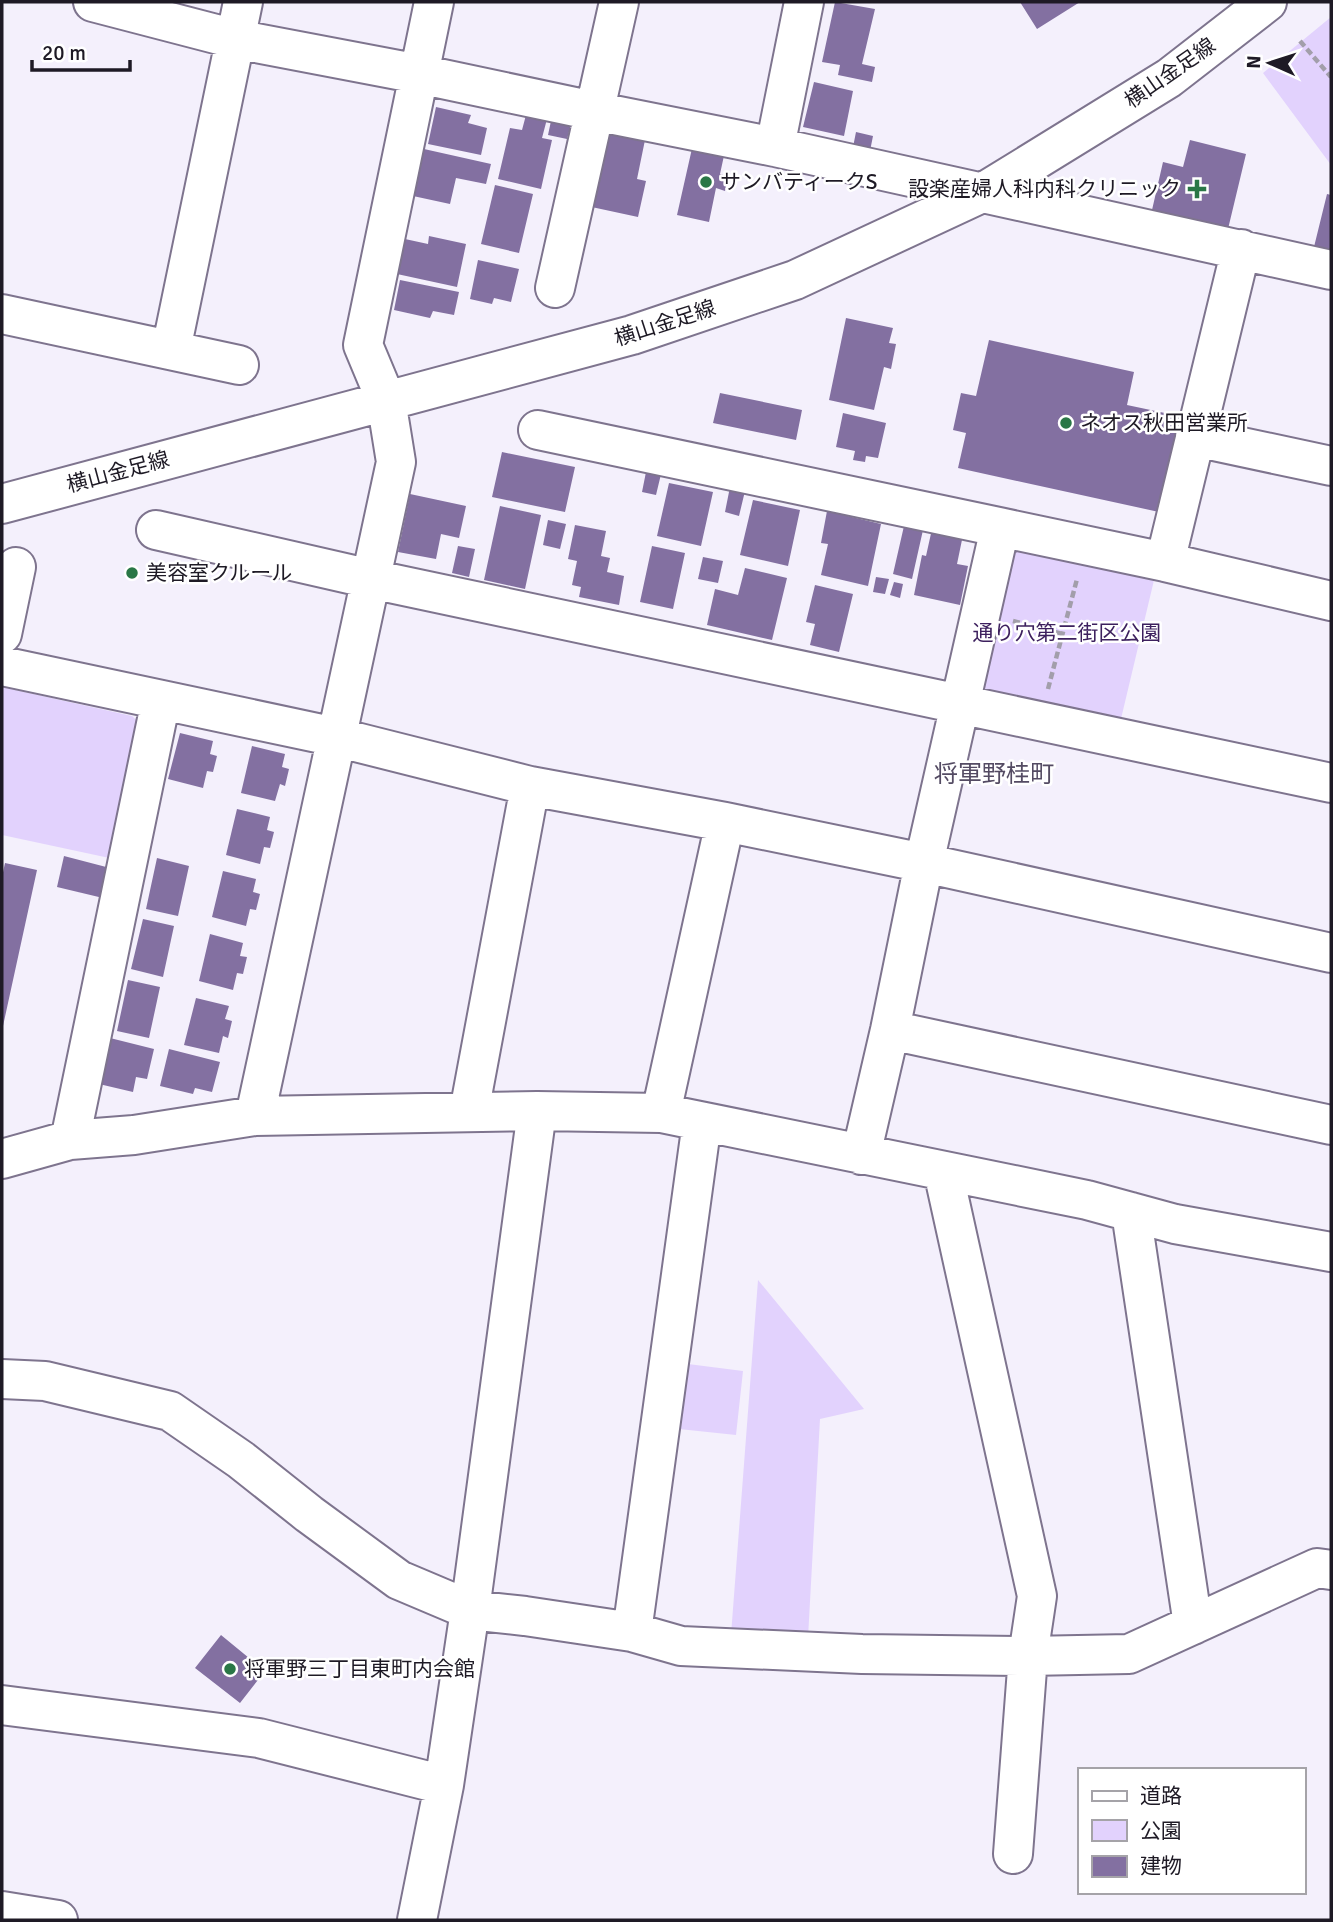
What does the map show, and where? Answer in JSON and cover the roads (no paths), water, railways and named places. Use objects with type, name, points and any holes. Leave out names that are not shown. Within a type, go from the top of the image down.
[{"type":"street","points":[[93,2],[236,39],[775,147],[1331,270]]},
{"type":"street","points":[[171,350],[243,2]]},
{"type":"street","points":[[255,1116],[396,462],[386,400],[363,345],[434,2]]},
{"type":"street","points":[[555,288],[619,2]]},
{"type":"street","points":[[775,147],[804,2]]},
{"type":"street","name":"横山金足線","points":[[2,504],[632,335],[795,280],[984,192],[1169,78],[1267,2]]},
{"type":"street","points":[[1165,562],[1241,249]]},
{"type":"street","points":[[2,314],[239,365]]},
{"type":"street","points":[[538,430],[1165,562],[1331,601]]},
{"type":"street","points":[[1195,437],[1331,466]]},
{"type":"street","points":[[861,1155],[1000,528]]},
{"type":"street","points":[[156,530],[371,579],[1331,783]]},
{"type":"street","points":[[2,634],[16,567]]},
{"type":"street","points":[[2,666],[336,737],[530,786],[924,863],[1331,953]]},
{"type":"street","points":[[71,1140],[160,700]]},
{"type":"street","points":[[469,1112],[530,786]]},
{"type":"street","points":[[660,1113],[725,822]]},
{"type":"street","points":[[890,1030],[1331,1125]]},
{"type":"street","points":[[2,1159],[71,1140],[134,1135],[255,1116],[537,1111],[660,1113],[1087,1200],[1175,1224],[1331,1252]]},
{"type":"street","points":[[417,1920],[444,1785],[470,1610],[537,1111]]},
{"type":"street","points":[[632,1632],[702,1122]]},
{"type":"street","points":[[943,1171],[1037,1596],[1028,1656],[1013,1854]]},
{"type":"street","points":[[1131,1212],[1193,1625]]},
{"type":"street","points":[[2,1378],[45,1381],[170,1411],[241,1460],[399,1580],[470,1610],[632,1632],[681,1646],[863,1654],[1129,1654],[1317,1569],[1331,1570]]},
{"type":"street","points":[[2,1705],[259,1738],[444,1785]]},
{"type":"street","points":[[2,1911],[58,1920]]},
{"type":"place","name":"サンバティークS","points":[[706,182]]},
{"type":"place","name":"設楽産婦人科内科クリニック","points":[[1197,189]]},
{"type":"place","name":"ネオス秋田営業所","points":[[1066,423]]},
{"type":"place","name":"美容室クルール","points":[[132,573]]},
{"type":"place","name":"将軍野三丁目東町内会館","points":[[230,1669]]},
{"type":"district","name":"将軍野桂町","points":[[994,774]]},
{"type":"park label","name":"通り穴第二街区公園","points":[[1067,633]]}]
